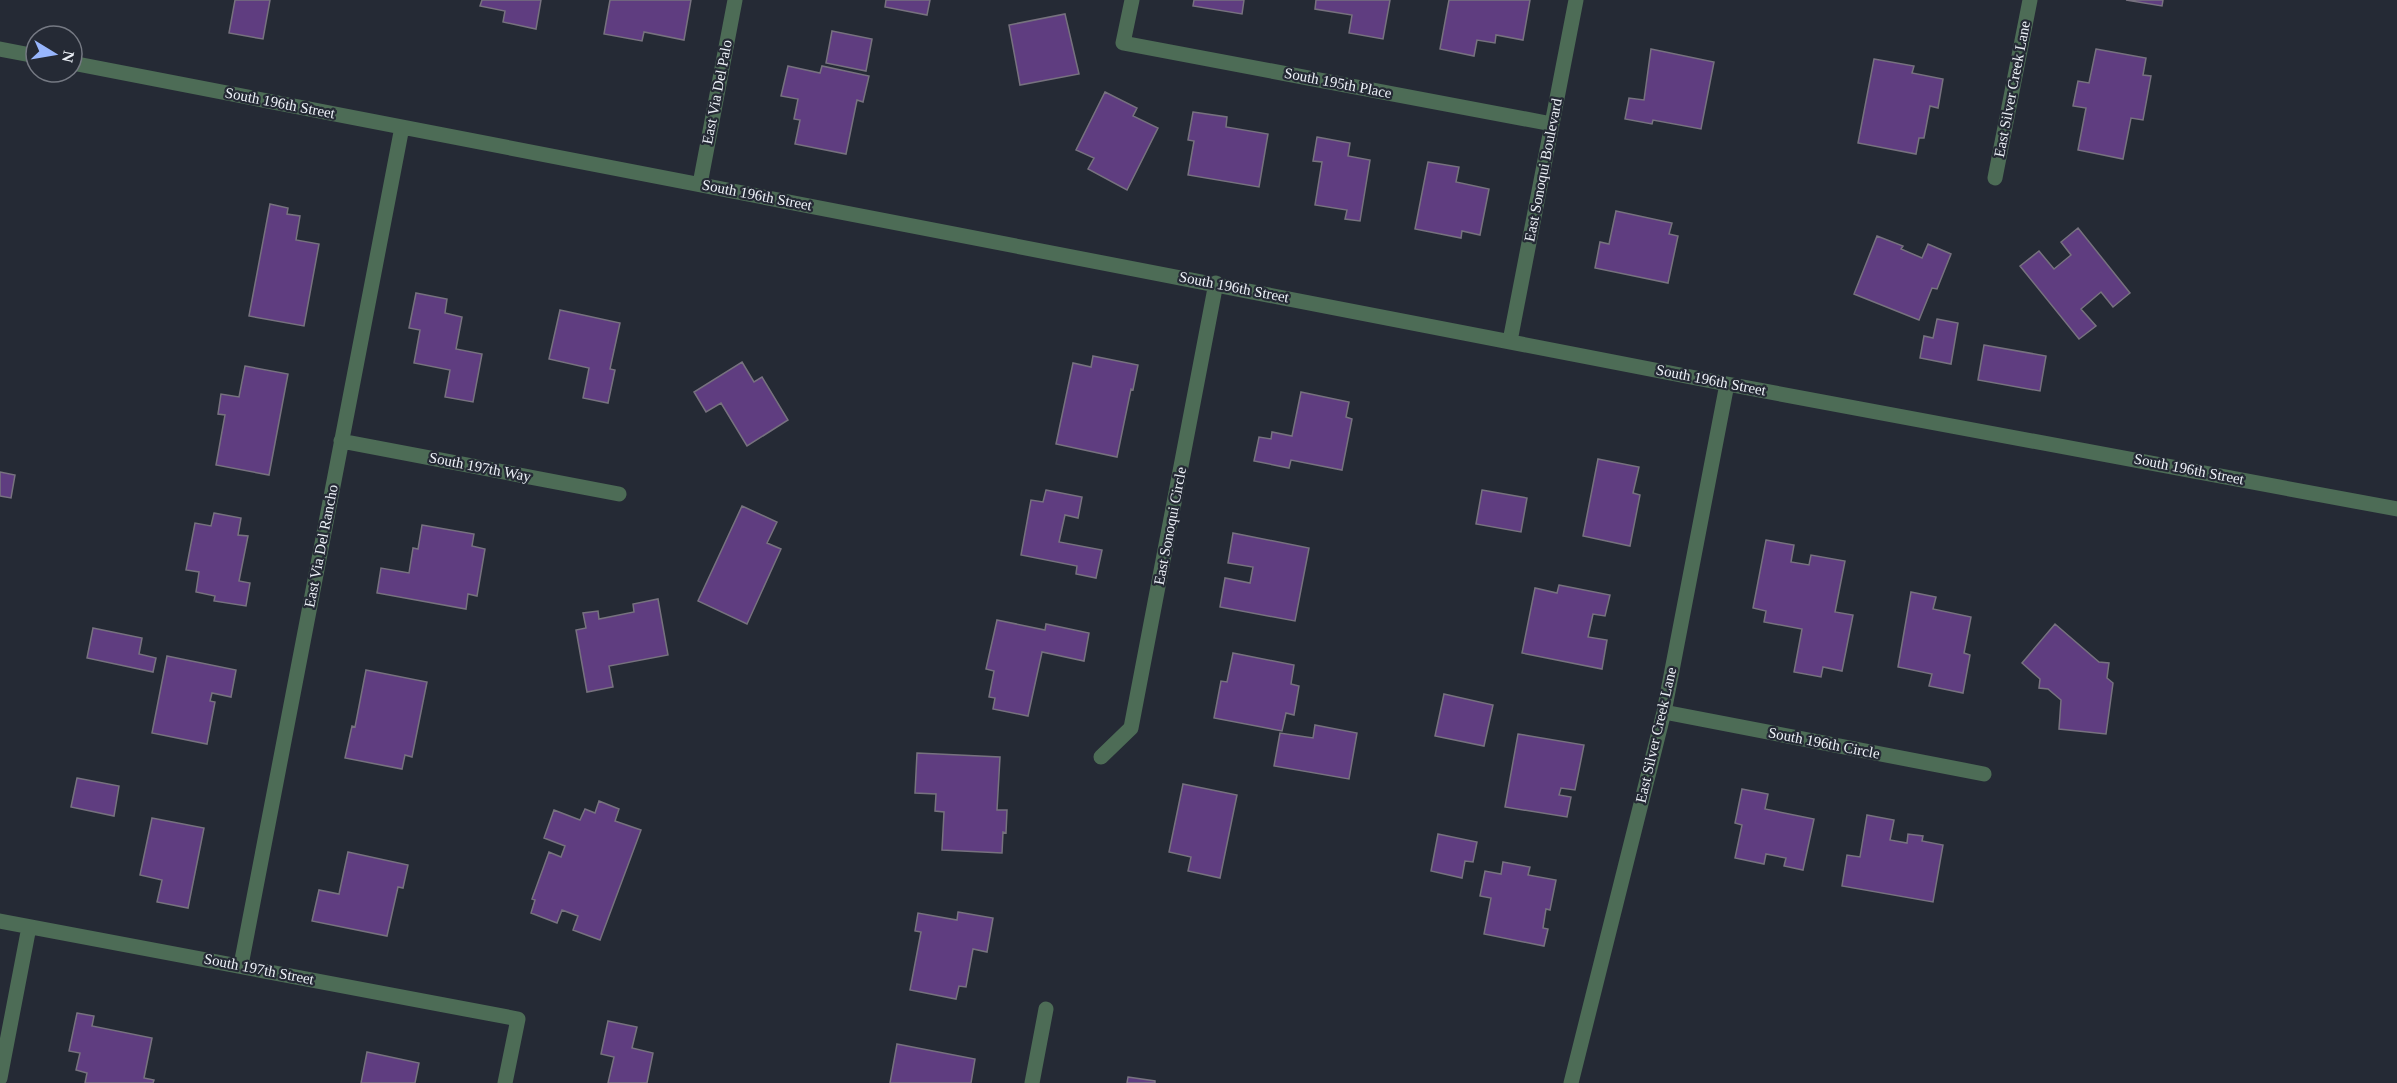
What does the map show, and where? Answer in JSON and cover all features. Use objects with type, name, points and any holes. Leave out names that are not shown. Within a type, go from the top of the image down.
[{"type":"street","name":"East Via Del Palo","points":[[700,184],[735,0]]},
{"type":"street","name":"South 195th Place","points":[[1132,0],[1123,43],[1552,124]]},
{"type":"street","name":"East Sonoqui Boulevard","points":[[1510,341],[1576,0]]},
{"type":"street","name":"East Silver Creek Lane","points":[[1995,178],[2030,0]]},
{"type":"street","points":[[0,49],[24,54]]},
{"type":"street","name":"South 196th Street","points":[[84,65],[1216,283],[1727,384],[2397,509]]},
{"type":"street","name":"East Via Del Rancho","points":[[241,965],[402,127]]},
{"type":"street","name":"East Sonoqui Circle","points":[[1101,757],[1131,728],[1216,283]]},
{"type":"street","name":"East Silver Creek Lane","points":[[1571,1083],[1664,712],[1727,384]]},
{"type":"street","name":"South 197th Way","points":[[341,441],[619,494]]},
{"type":"street","name":"South 196th Circle","points":[[1664,712],[1984,774]]},
{"type":"street","name":"South 197th Street","points":[[0,921],[518,1019],[505,1083]]},
{"type":"street","points":[[0,1078],[29,927]]},
{"type":"street","points":[[1032,1083],[1046,1009]]},
{"type":"building","points":[[235,0],[270,0],[263,39],[229,33]]},
{"type":"building","points":[[482,0],[541,0],[536,29],[503,22],[505,11],[480,6]]},
{"type":"building","points":[[610,0],[691,0],[684,40],[644,32],[642,41],[604,34]]},
{"type":"building","points":[[886,0],[930,0],[927,15],[885,7]]},
{"type":"building","points":[[1194,0],[1244,0],[1242,14],[1193,6]]},
{"type":"building","points":[[1316,0],[1390,0],[1383,39],[1349,33],[1352,15],[1315,9]]},
{"type":"building","points":[[1449,0],[1530,0],[1523,40],[1496,35],[1495,43],[1477,40],[1474,56],[1440,49]]},
{"type":"building","points":[[2126,0],[2163,0],[2162,6]]},
{"type":"building","points":[[1065,14],[1079,74],[1020,85],[1009,25]]},
{"type":"building","points":[[832,31],[872,39],[866,71],[826,63]]},
{"type":"building","points":[[1651,49],[1714,62],[1701,129],[1653,120],[1652,124],[1625,119],[1629,98],[1644,100]]},
{"type":"building","points":[[2096,49],[2146,58],[2143,75],[2151,76],[2143,120],[2131,118],[2123,159],[2078,150],[2086,108],[2073,106],[2078,81],[2089,83]]},
{"type":"building","points":[[1874,59],[1914,66],[1912,73],[1943,79],[1938,108],[1930,106],[1924,138],[1919,138],[1916,154],[1858,143]]},
{"type":"building","points":[[788,66],[820,73],[822,66],[869,76],[863,102],[857,100],[846,154],[795,144],[800,120],[794,119],[798,99],[781,96]]},
{"type":"building","points":[[1105,92],[1137,108],[1133,116],[1158,128],[1127,190],[1088,169],[1094,158],[1076,150]]},
{"type":"building","points":[[1193,112],[1227,117],[1226,127],[1268,134],[1259,187],[1188,175],[1194,141],[1188,140]]},
{"type":"building","points":[[1317,137],[1350,143],[1348,156],[1370,160],[1360,221],[1345,219],[1347,210],[1315,205],[1322,162],[1313,161]]},
{"type":"building","points":[[1428,162],[1459,167],[1456,182],[1489,189],[1480,235],[1462,231],[1461,238],[1415,229]]},
{"type":"building","points":[[270,204],[288,208],[287,214],[300,216],[296,240],[319,244],[304,326],[249,316]]},
{"type":"building","points":[[1616,211],[1672,223],[1669,234],[1678,236],[1668,283],[1595,268],[1600,242],[1609,244]]},
{"type":"building","points":[[2078,228],[2130,293],[2113,307],[2101,292],[2081,309],[2096,326],[2079,339],[2020,266],[2039,251],[2054,269],[2071,255],[2061,242]]},
{"type":"building","points":[[1877,236],[1903,246],[1901,249],[1922,258],[1928,244],[1951,254],[1937,289],[1932,288],[1919,320],[1854,294]]},
{"type":"building","points":[[416,293],[447,299],[445,313],[462,317],[456,349],[482,354],[473,402],[445,397],[450,370],[414,363],[420,330],[409,328]]},
{"type":"building","points":[[560,310],[620,323],[610,369],[615,370],[608,403],[583,398],[589,368],[549,359]]},
{"type":"building","points":[[1937,319],[1958,323],[1951,364],[1920,358],[1924,336],[1933,338]]},
{"type":"building","points":[[1984,345],[2046,356],[2040,391],[1978,380]]},
{"type":"building","points":[[1093,356],[1138,365],[1117,457],[1056,444],[1073,363],[1091,367]]},
{"type":"building","points":[[742,362],[754,382],[762,377],[788,420],[747,446],[721,403],[706,412],[694,392]]},
{"type":"building","points":[[245,366],[288,374],[269,475],[216,465],[225,415],[218,414],[221,394],[239,397]]},
{"type":"building","points":[[1301,392],[1349,402],[1346,417],[1352,419],[1342,470],[1291,460],[1289,468],[1254,461],[1259,437],[1271,439],[1272,432],[1292,436]]},
{"type":"building","points":[[1598,459],[1639,467],[1633,493],[1640,495],[1630,546],[1583,536]]},
{"type":"building","points":[[0,472],[15,475],[11,498],[0,496]]},
{"type":"building","points":[[1046,490],[1082,497],[1078,518],[1065,515],[1059,542],[1102,550],[1096,578],[1076,574],[1077,566],[1021,555],[1031,500],[1043,502]]},
{"type":"building","points":[[1482,490],[1527,498],[1521,532],[1476,524]]},
{"type":"building","points":[[742,506],[777,522],[767,543],[781,549],[747,624],[698,601]]},
{"type":"building","points":[[214,513],[241,518],[238,535],[248,536],[239,581],[250,583],[246,606],[214,601],[215,596],[196,592],[199,572],[186,570],[195,523],[211,526]]},
{"type":"building","points":[[422,525],[474,534],[472,546],[485,549],[477,596],[468,594],[466,609],[377,593],[381,568],[409,573],[413,548],[418,549]]},
{"type":"building","points":[[1233,533],[1309,548],[1295,621],[1220,607],[1225,578],[1250,583],[1253,567],[1228,563]]},
{"type":"building","points":[[1766,540],[1794,545],[1791,562],[1809,565],[1811,555],[1845,561],[1835,612],[1853,615],[1842,671],[1823,667],[1821,677],[1794,672],[1802,629],[1764,622],[1766,611],[1753,608]]},
{"type":"building","points":[[1559,585],[1610,595],[1605,616],[1593,614],[1588,637],[1607,640],[1602,669],[1522,653],[1535,588],[1557,593]]},
{"type":"building","points":[[1911,592],[1936,597],[1933,609],[1971,617],[1964,653],[1970,655],[1963,693],[1929,686],[1932,674],[1898,667]]},
{"type":"building","points":[[658,599],[668,655],[609,666],[613,687],[587,692],[576,630],[586,628],[583,613],[598,611],[599,619],[634,612],[633,604]]},
{"type":"building","points":[[997,620],[1045,630],[1046,624],[1089,633],[1084,661],[1042,652],[1028,716],[993,709],[995,698],[989,697],[994,671],[986,669]]},
{"type":"building","points":[[2055,624],[2099,662],[2109,663],[2107,678],[2113,683],[2106,734],[2059,729],[2061,700],[2048,689],[2039,688],[2040,679],[2022,663]]},
{"type":"building","points":[[93,628],[142,638],[139,654],[156,658],[153,672],[87,658]]},
{"type":"building","points":[[1233,653],[1294,665],[1291,684],[1299,686],[1294,715],[1286,713],[1282,731],[1214,718],[1221,681],[1227,682]]},
{"type":"building","points":[[167,656],[236,670],[231,697],[212,693],[210,701],[215,702],[207,744],[152,733]]},
{"type":"building","points":[[366,670],[427,682],[412,757],[405,755],[402,769],[345,758],[352,726],[355,727]]},
{"type":"building","points":[[1444,694],[1493,705],[1484,746],[1435,736]]},
{"type":"building","points":[[1315,725],[1357,733],[1349,779],[1274,766],[1280,733],[1313,738]]},
{"type":"building","points":[[1518,734],[1584,745],[1575,790],[1561,788],[1559,795],[1571,797],[1567,817],[1505,807]]},
{"type":"building","points":[[917,753],[1000,757],[997,810],[1007,810],[1002,853],[942,850],[944,812],[935,811],[936,794],[915,793]]},
{"type":"building","points":[[77,778],[119,786],[114,816],[71,807]]},
{"type":"building","points":[[1183,784],[1237,795],[1220,878],[1188,871],[1191,857],[1169,852]]},
{"type":"building","points":[[1742,789],[1768,794],[1765,809],[1814,819],[1803,870],[1784,866],[1786,858],[1766,854],[1764,864],[1735,858],[1742,825],[1735,823]]},
{"type":"building","points":[[599,801],[619,809],[615,821],[641,830],[600,940],[573,930],[578,916],[562,910],[557,923],[531,913],[535,900],[532,899],[549,852],[561,857],[565,846],[544,838],[554,810],[580,820],[585,809],[595,813]]},
{"type":"building","points":[[1867,815],[1894,820],[1890,840],[1907,843],[1908,834],[1923,836],[1922,841],[1943,845],[1933,902],[1842,886],[1847,855],[1860,857]]},
{"type":"building","points":[[152,818],[204,828],[188,908],[157,902],[162,880],[140,875]]},
{"type":"building","points":[[1438,834],[1477,842],[1473,862],[1465,861],[1462,878],[1431,871]]},
{"type":"building","points":[[348,852],[408,865],[403,888],[398,887],[387,936],[312,921],[319,890],[339,894]]},
{"type":"building","points":[[1503,862],[1530,867],[1528,875],[1556,880],[1550,910],[1546,909],[1543,928],[1548,929],[1544,946],[1484,934],[1491,898],[1480,896],[1485,871],[1501,874]]},
{"type":"building","points":[[958,912],[993,918],[987,952],[973,949],[966,987],[959,986],[956,999],[910,990],[921,932],[915,931],[918,913],[957,920]]},
{"type":"building","points":[[77,1013],[94,1016],[92,1026],[152,1038],[144,1078],[154,1080],[153,1083],[85,1083],[87,1073],[76,1070],[80,1053],[69,1051]]},
{"type":"building","points":[[608,1021],[637,1027],[632,1048],[653,1053],[647,1083],[608,1083],[614,1057],[601,1054]]},
{"type":"building","points":[[897,1044],[975,1059],[971,1083],[890,1083]]},
{"type":"building","points":[[367,1052],[419,1063],[415,1083],[361,1083]]},
{"type":"building","points":[[1128,1077],[1155,1081],[1155,1083],[1127,1083]]}]
